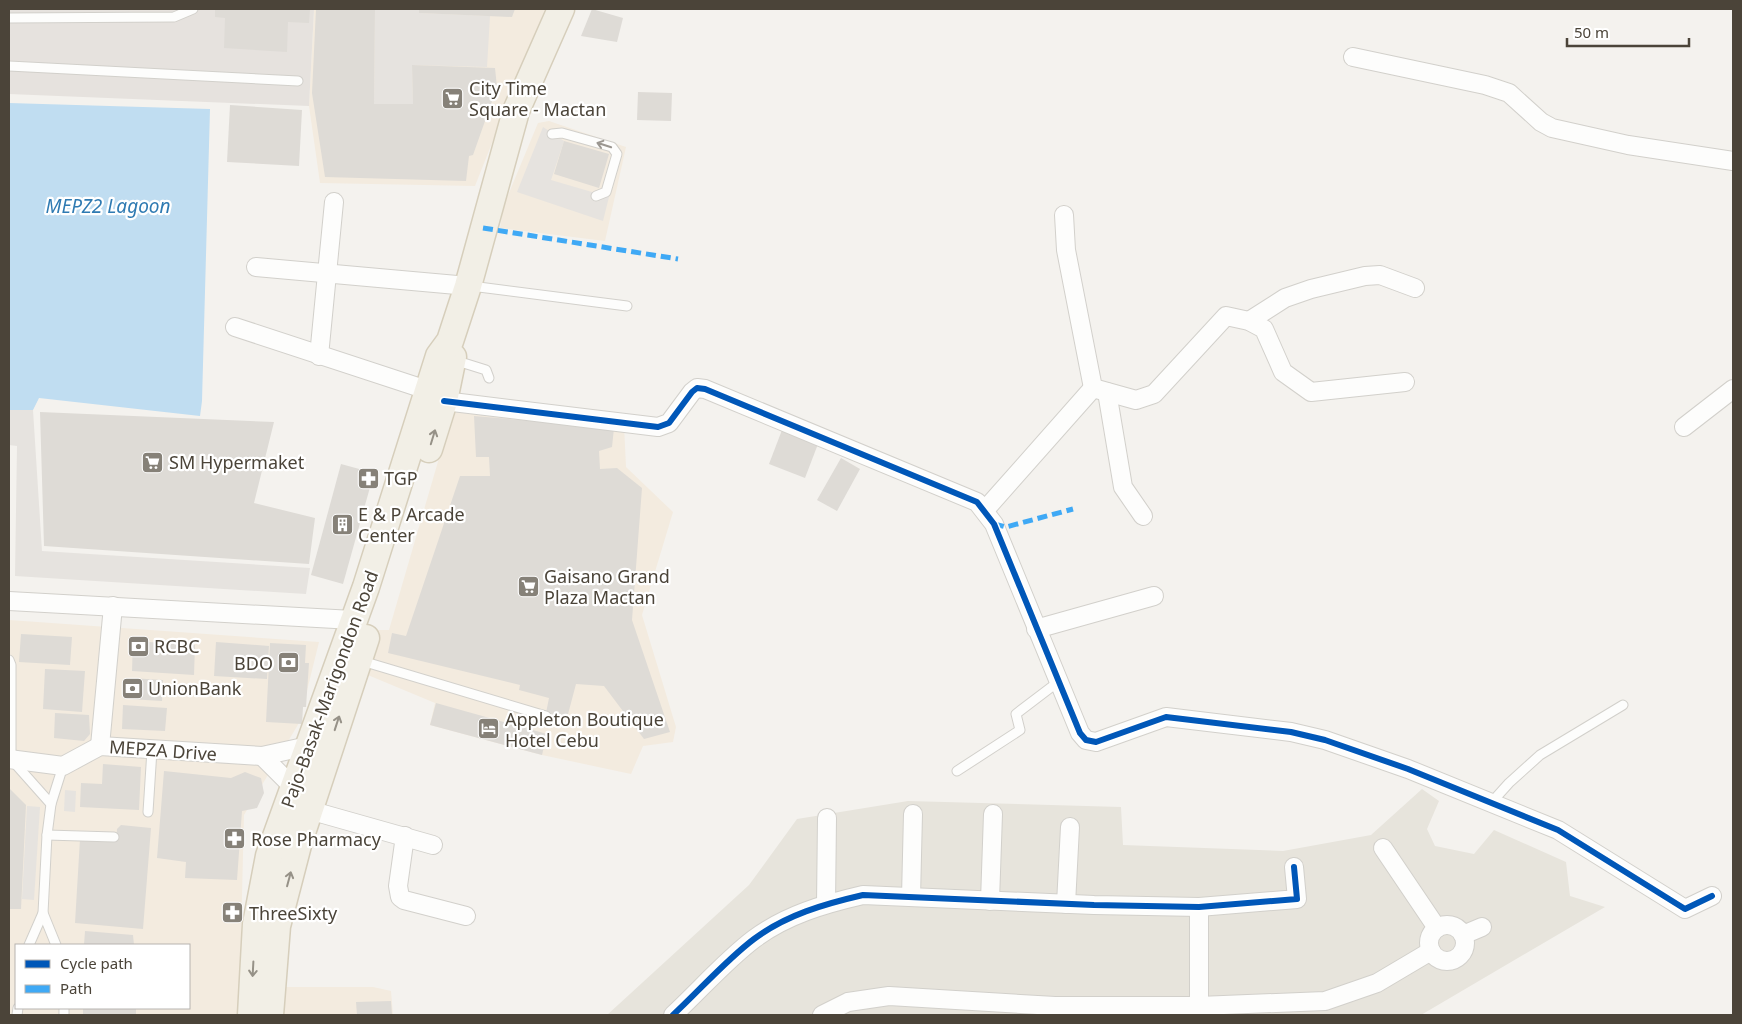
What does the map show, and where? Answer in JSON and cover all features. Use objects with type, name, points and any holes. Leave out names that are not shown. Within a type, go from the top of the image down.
[{"type":"main road","name":"Pajo-Basak-Marigondon Road","points":[[267,1014],[277,926],[309,810],[358,660],[436,396],[439,356],[452,351],[516,112],[561,9]]},
{"type":"main road","name":"Pajo-Basak-Marigondon Road","points":[[267,1014],[256,924],[269,856],[401,482],[436,396]]},
{"type":"street","points":[[1353,58],[1485,85],[1509,93],[1530,110],[1541,122],[1552,128],[1628,145],[1733,161]]},
{"type":"street","points":[[319,356],[334,202]]},
{"type":"street","points":[[1064,215],[1066,250],[1123,487],[1143,516]]},
{"type":"street","points":[[256,267],[468,286]]},
{"type":"street","points":[[1249,321],[1270,306],[1286,298],[1311,289],[1366,276],[1380,275],[1414,288]]},
{"type":"street","points":[[1100,390],[1136,400],[1154,394],[1226,316],[1249,321],[1264,329],[1283,372],[1311,392],[1405,382]]},
{"type":"street","points":[[235,327],[436,396],[658,426],[668,423],[697,388],[705,389],[977,502],[994,524],[1058,682],[1080,733],[1086,740],[1096,742],[1166,717],[1290,732],[1352,748],[1558,830],[1685,909],[1712,896]]},
{"type":"street","points":[[1684,427],[1733,389]]},
{"type":"street","points":[[985,510],[1100,390]]},
{"type":"street","points":[[1036,629],[1154,596]]},
{"type":"street","points":[[9,601],[353,620]]},
{"type":"street","points":[[100,746],[113,606]]},
{"type":"street","name":"MEPZA Drive","points":[[63,766],[100,746],[262,756],[308,746]]},
{"type":"street","points":[[262,756],[293,787]]},
{"type":"street","points":[[10,759],[63,766]]},
{"type":"street","points":[[309,810],[434,845]]},
{"type":"street","points":[[911,898],[913,814]]},
{"type":"street","points":[[990,901],[993,814]]},
{"type":"street","points":[[826,904],[827,818]]},
{"type":"street","points":[[1066,904],[1070,827]]},
{"type":"street","points":[[405,836],[398,886],[400,897],[404,900],[466,916]]},
{"type":"street","points":[[1383,848],[1437,928]]},
{"type":"street","points":[[673,1015],[754,939],[800,913],[826,904],[863,895],[1066,904],[1198,907],[1297,898],[1294,867]]},
{"type":"street","points":[[1198,907],[1199,1006]]},
{"type":"street","points":[[1448,925],[1455,926],[1464,935],[1465,941],[1462,953],[1452,960],[1440,960],[1431,951],[1429,941],[1437,928],[1448,925]]},
{"type":"street","points":[[1464,935],[1482,927]]},
{"type":"street","points":[[822,1015],[848,1002],[889,996],[1055,1011],[1325,1001],[1377,982],[1431,951]]},
{"type":"lane","points":[[9,18],[174,17],[193,9]]},
{"type":"lane","points":[[9,66],[298,81]]},
{"type":"lane","points":[[552,134],[562,133],[612,148],[617,154],[606,192],[596,196]]},
{"type":"lane","points":[[468,286],[627,306]]},
{"type":"lane","points":[[452,351],[486,370],[489,378]]},
{"type":"lane","points":[[9,660],[11,665],[10,759],[51,804]]},
{"type":"lane","points":[[358,660],[546,716]]},
{"type":"lane","points":[[957,771],[1020,730],[1016,714],[1058,682]]},
{"type":"lane","points":[[1491,804],[1509,783],[1540,756],[1623,706]]},
{"type":"lane","points":[[148,812],[152,750]]},
{"type":"lane","points":[[29,944],[43,913],[47,835],[51,804],[63,766]]},
{"type":"lane","points":[[47,835],[114,837]]},
{"type":"lane","points":[[43,913],[56,944]]},
{"type":"shaded area","points":[[9,9],[314,9],[309,106],[9,94]]},
{"type":"shaded area","name":"City Time Square - Mactan","points":[[314,9],[545,9],[475,186],[320,183],[309,106]]},
{"type":"shaded area","points":[[375,9],[419,9],[419,13],[490,16],[487,67],[412,65],[413,104],[374,104]]},
{"type":"shaded area","points":[[549,121],[626,147],[605,241],[500,228],[504,205],[538,123]]},
{"type":"shaded area","points":[[543,127],[564,141],[551,180],[609,197],[603,221],[517,192]]},
{"type":"shaded area","points":[[9,410],[33,410],[42,551],[310,568],[306,594],[15,576],[17,446],[9,445]]},
{"type":"shaded area","points":[[453,410],[624,425],[626,467],[673,512],[642,615],[676,727],[673,742],[643,746],[631,774],[542,755],[430,725],[435,703],[363,673],[378,630],[389,630]]},
{"type":"shaded area","points":[[9,620],[319,642],[299,723],[244,815],[239,1015],[9,1015]]},
{"type":"shaded area","points":[[1422,789],[1439,801],[1427,829],[1435,846],[1474,854],[1494,830],[1566,862],[1570,896],[1605,907],[1421,1015],[607,1015],[749,885],[797,819],[908,801],[1121,807],[1123,845],[1283,851],[1371,835]]},
{"type":"shaded area","points":[[65,790],[76,791],[75,812],[64,811]]},
{"type":"shaded area","points":[[27,806],[40,807],[34,900],[22,899]]},
{"type":"shaded area","points":[[285,987],[373,987],[391,991],[393,1015],[284,1015]]},
{"type":"water","name":"MEPZ2 Lagoon","points":[[9,103],[210,109],[202,401],[200,416],[39,398],[33,410],[9,410]]},
{"type":"building","points":[[215,9],[310,9],[309,23],[288,22],[287,52],[224,48],[225,18],[215,17]]},
{"type":"building","name":"City Time Square - Mactan","points":[[316,9],[375,9],[374,104],[413,104],[412,65],[495,68],[497,87],[473,155],[469,156],[466,181],[325,177],[312,93]]},
{"type":"building","points":[[419,9],[515,9],[512,17],[419,13]]},
{"type":"building","points":[[592,9],[623,18],[617,42],[581,36]]},
{"type":"building","points":[[638,92],[672,93],[671,121],[637,120]]},
{"type":"building","points":[[230,105],[302,110],[299,166],[227,162]]},
{"type":"building","points":[[564,141],[609,154],[599,188],[554,174]]},
{"type":"building","name":"SM Hypermaket","points":[[40,412],[274,422],[254,503],[315,518],[309,564],[44,546]]},
{"type":"building","name":"Gaisano Grand Plaza Mactan","points":[[474,416],[614,428],[612,447],[599,451],[600,469],[617,468],[642,488],[632,620],[670,732],[644,739],[604,686],[576,684],[567,718],[546,713],[549,698],[519,690],[520,685],[388,653],[392,633],[406,636],[460,476],[490,476],[489,457],[476,457]]},
{"type":"building","points":[[782,430],[818,444],[805,478],[769,464]]},
{"type":"building","points":[[841,458],[860,469],[837,511],[817,500]]},
{"type":"building","name":"E & P Arcade Center","points":[[341,464],[374,473],[343,584],[311,575]]},
{"type":"building","points":[[21,634],[72,637],[70,665],[19,662]]},
{"type":"building","points":[[133,641],[195,645],[194,675],[132,671]]},
{"type":"building","points":[[216,642],[269,646],[267,679],[214,676]]},
{"type":"building","points":[[270,643],[306,645],[305,663],[309,663],[306,707],[303,707],[302,724],[266,722]]},
{"type":"building","points":[[45,669],[85,671],[82,712],[43,709]]},
{"type":"building","points":[[130,678],[163,680],[162,701],[129,699]]},
{"type":"building","name":"Appleton Boutique Hotel Cebu","points":[[436,703],[547,734],[542,755],[430,725]]},
{"type":"building","points":[[123,705],[167,708],[165,731],[122,729]]},
{"type":"building","points":[[55,713],[89,715],[90,734],[84,741],[54,738]]},
{"type":"building","points":[[103,764],[141,767],[139,810],[80,807],[81,783],[102,784]]},
{"type":"building","points":[[164,771],[231,778],[245,772],[261,778],[264,793],[257,808],[242,811],[237,880],[185,878],[186,862],[157,858]]},
{"type":"building","points":[[9,788],[26,805],[21,909],[9,909]]},
{"type":"building","points":[[121,825],[151,828],[143,929],[75,923],[80,839],[116,842],[117,829]]},
{"type":"building","points":[[85,931],[133,935],[134,944],[84,944]]},
{"type":"building","points":[[391,1001],[392,1015],[357,1015],[356,1002]]},
{"type":"building","points":[[83,1009],[136,1009],[136,1015],[83,1015]]},
{"type":"marked path","points":[[483,228],[678,259]]},
{"type":"marked path","points":[[994,524],[1006,527],[1073,509]]},
{"type":"cycle path","points":[[444,401],[658,427],[669,423],[692,392],[697,388],[705,389],[977,502],[994,524],[1080,733],[1086,740],[1096,742],[1166,717],[1291,732],[1325,740],[1408,769],[1558,830],[1685,909],[1712,896]]},
{"type":"cycle path","points":[[673,1015],[733,956],[766,931],[806,911],[863,895],[1094,905],[1199,907],[1297,899],[1294,867]]},
{"type":"place","name":"City Time Square - Mactan","points":[[453,98]]},
{"type":"place","name":"SM Hypermaket","points":[[153,462]]},
{"type":"place","name":"TGP","points":[[368,478]]},
{"type":"place","name":"E & P Arcade Center","points":[[342,524]]},
{"type":"place","name":"Gaisano Grand Plaza Mactan","points":[[528,586]]},
{"type":"place","name":"RCBC","points":[[138,646]]},
{"type":"place","name":"BDO","points":[[289,663]]},
{"type":"place","name":"UnionBank","points":[[132,688]]},
{"type":"place","name":"Appleton Boutique Hotel Cebu","points":[[489,729]]},
{"type":"place","name":"Rose Pharmacy","points":[[235,839]]},
{"type":"place","name":"ThreeSixty","points":[[233,913]]}]
